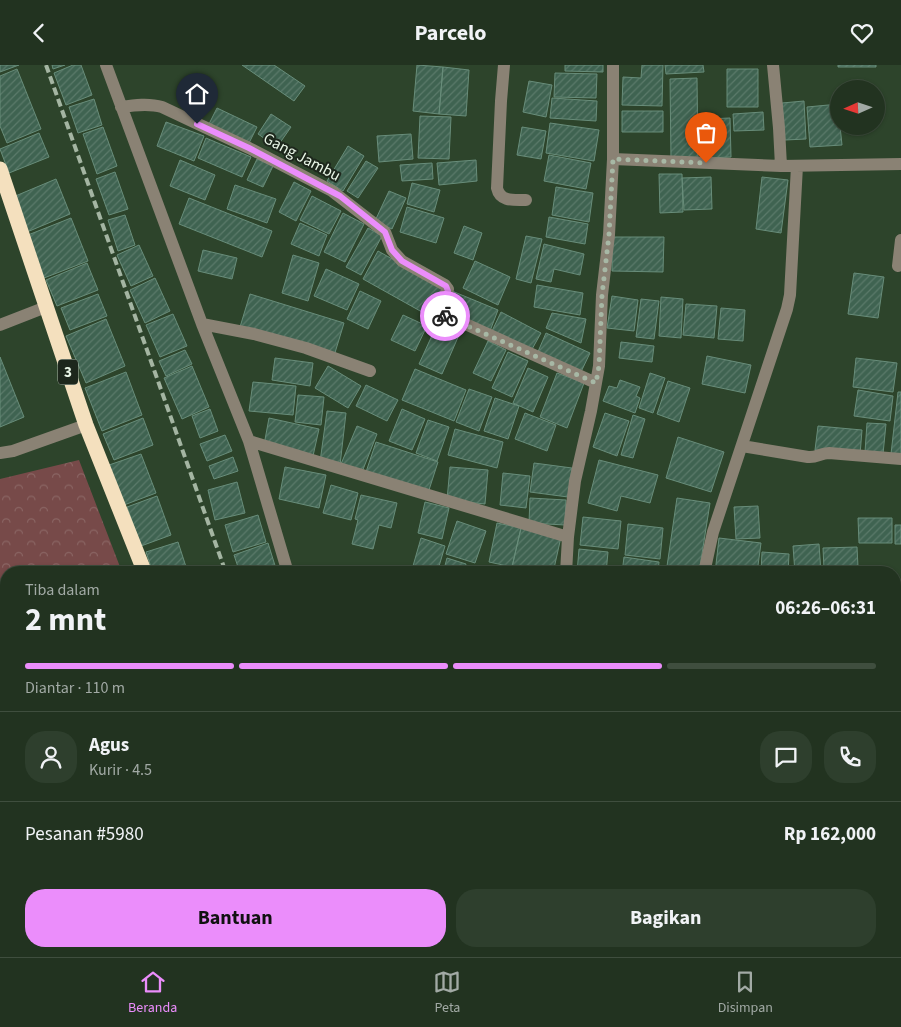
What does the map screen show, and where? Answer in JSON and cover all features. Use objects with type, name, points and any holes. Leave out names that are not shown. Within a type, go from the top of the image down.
[{"type":"highway","name":"3","points":[[0,169],[86,425],[142,566]]},
{"type":"street","points":[[106,65],[202,324],[249,441],[286,566]]},
{"type":"street","points":[[504,65],[497,188],[501,197],[507,200],[526,200]]},
{"type":"street","points":[[566,566],[575,481],[592,411],[600,357],[602,295],[609,235],[613,159],[613,65]]},
{"type":"street","points":[[773,65],[780,166]]},
{"type":"street","name":"Gang Jambu","points":[[121,107],[138,105],[162,107],[249,148],[332,191],[385,232],[392,250],[402,261],[445,285],[448,291],[440,307],[440,312],[447,317],[596,383]]},
{"type":"street","points":[[613,159],[780,166],[901,165]]},
{"type":"street","points":[[706,566],[713,532],[784,321],[790,295],[797,166]]},
{"type":"street","points":[[898,266],[901,240]]},
{"type":"street","points":[[0,325],[46,307]]},
{"type":"street","points":[[202,324],[254,334],[306,348],[370,371]]},
{"type":"street","points":[[0,453],[13,451],[86,425]]},
{"type":"street","points":[[249,441],[568,537]]},
{"type":"street","points":[[742,446],[808,457],[829,453],[901,459]]},
{"type":"green space","points":[[79,460],[120,566],[0,566],[0,479]]},
{"type":"building","points":[[0,65],[19,65],[0,72]]},
{"type":"building","points":[[52,65],[65,65],[53,69]]},
{"type":"building","points":[[73,65],[81,65],[92,95],[66,105],[54,73]]},
{"type":"building","points":[[242,65],[274,65],[305,86],[294,101]]},
{"type":"building","points":[[417,65],[443,67],[439,114],[413,111]]},
{"type":"building","points":[[565,65],[603,65],[603,72],[565,71]]},
{"type":"building","points":[[642,65],[663,65],[662,106],[622,105],[623,77],[641,78]]},
{"type":"building","points":[[665,65],[703,65],[704,72],[666,74]]},
{"type":"building","points":[[838,65],[876,65],[876,67],[838,67]]},
{"type":"building","points":[[443,67],[469,70],[466,116],[439,114]]},
{"type":"building","points":[[17,69],[41,129],[7,143],[0,126],[0,76]]},
{"type":"building","points":[[727,69],[758,69],[758,107],[727,107]]},
{"type":"building","points":[[555,73],[597,74],[596,98],[554,97]]},
{"type":"building","points":[[697,78],[698,160],[671,160],[670,79]]},
{"type":"building","points":[[529,81],[552,85],[546,117],[523,112]]},
{"type":"building","points":[[552,98],[597,101],[596,121],[550,118]]},
{"type":"building","points":[[94,99],[102,125],[78,133],[69,107]]},
{"type":"building","points":[[804,101],[806,139],[785,140],[782,103]]},
{"type":"building","points":[[830,105],[830,135],[841,135],[842,145],[810,147],[807,107]]},
{"type":"building","points":[[217,108],[257,127],[248,145],[208,126]]},
{"type":"building","points":[[622,111],[663,111],[663,132],[622,132]]},
{"type":"building","points":[[763,112],[764,130],[734,131],[733,114]]},
{"type":"building","points":[[271,114],[291,127],[277,147],[258,134]]},
{"type":"building","points":[[420,116],[451,117],[449,159],[418,158]]},
{"type":"building","points":[[730,118],[731,157],[707,158],[706,119]]},
{"type":"building","points":[[166,122],[204,136],[194,161],[157,146]]},
{"type":"building","points":[[550,123],[599,130],[594,161],[546,153]]},
{"type":"building","points":[[103,127],[117,166],[97,174],[83,134]]},
{"type":"building","points":[[522,127],[546,131],[541,159],[517,155]]},
{"type":"building","points":[[39,133],[49,157],[9,173],[0,149]]},
{"type":"building","points":[[411,134],[413,159],[379,162],[377,136]]},
{"type":"building","points":[[206,138],[251,157],[242,177],[198,158]]},
{"type":"building","points":[[348,146],[364,156],[343,191],[327,181]]},
{"type":"building","points":[[549,155],[591,163],[586,189],[544,181]]},
{"type":"building","points":[[257,159],[273,166],[263,187],[247,180]]},
{"type":"building","points":[[180,160],[215,175],[205,200],[170,186]]},
{"type":"building","points":[[476,160],[477,181],[439,185],[437,163]]},
{"type":"building","points":[[366,161],[378,168],[358,198],[347,191]]},
{"type":"building","points":[[432,163],[433,179],[402,181],[400,165]]},
{"type":"building","points":[[115,172],[128,209],[109,215],[96,179]]},
{"type":"building","points":[[659,174],[682,174],[683,212],[660,213]]},
{"type":"building","points":[[711,177],[712,209],[684,210],[682,178]]},
{"type":"building","points":[[762,177],[788,180],[781,233],[756,229]]},
{"type":"building","points":[[56,179],[70,214],[27,232],[13,197]]},
{"type":"building","points":[[294,182],[311,191],[296,221],[279,212]]},
{"type":"building","points":[[412,183],[440,190],[434,212],[407,204]]},
{"type":"building","points":[[235,185],[276,199],[267,223],[227,209]]},
{"type":"building","points":[[556,187],[593,193],[589,222],[552,215]]},
{"type":"building","points":[[389,191],[406,198],[392,229],[375,221]]},
{"type":"building","points":[[312,196],[341,211],[329,234],[300,220]]},
{"type":"building","points":[[189,198],[272,231],[262,257],[179,224]]},
{"type":"building","points":[[407,207],[444,218],[436,243],[400,232]]},
{"type":"building","points":[[343,213],[364,224],[345,262],[324,252]]},
{"type":"building","points":[[125,215],[135,245],[118,251],[108,220]]},
{"type":"building","points":[[549,217],[588,224],[585,244],[546,237]]},
{"type":"building","points":[[71,218],[88,261],[44,278],[28,235]]},
{"type":"building","points":[[300,223],[327,235],[319,256],[291,244]]},
{"type":"building","points":[[464,226],[482,233],[473,260],[454,253]]},
{"type":"building","points":[[368,228],[382,236],[361,275],[346,267]]},
{"type":"building","points":[[526,236],[542,239],[531,283],[516,279]]},
{"type":"building","points":[[612,237],[664,237],[663,272],[612,271]]},
{"type":"building","points":[[544,244],[584,254],[580,275],[554,269],[551,282],[536,279]]},
{"type":"building","points":[[139,245],[153,276],[131,286],[117,255]]},
{"type":"building","points":[[203,250],[237,258],[232,279],[198,271]]},
{"type":"building","points":[[378,251],[446,289],[431,317],[363,279]]},
{"type":"building","points":[[293,255],[319,263],[308,301],[282,293]]},
{"type":"building","points":[[475,261],[510,277],[498,305],[463,288]]},
{"type":"building","points":[[87,263],[98,290],[57,306],[46,280]]},
{"type":"building","points":[[326,269],[359,284],[347,310],[314,296]]},
{"type":"building","points":[[854,273],[884,277],[878,318],[848,314]]},
{"type":"building","points":[[155,278],[170,311],[145,323],[130,290]]},
{"type":"building","points":[[537,285],[583,293],[580,315],[534,307]]},
{"type":"building","points":[[360,291],[381,301],[368,329],[347,319]]},
{"type":"building","points":[[452,291],[498,310],[490,331],[444,312]]},
{"type":"building","points":[[98,294],[107,316],[70,330],[61,308]]},
{"type":"building","points":[[250,294],[344,323],[334,356],[240,327]]},
{"type":"building","points":[[612,296],[638,300],[634,331],[607,328]]},
{"type":"building","points":[[661,297],[683,299],[681,338],[659,336]]},
{"type":"building","points":[[641,299],[659,301],[654,339],[636,337]]},
{"type":"building","points":[[686,304],[717,306],[714,338],[683,335]]},
{"type":"building","points":[[721,308],[745,310],[743,341],[718,339]]},
{"type":"building","points":[[501,312],[541,333],[531,351],[492,331]]},
{"type":"building","points":[[552,313],[586,319],[581,343],[546,328]]},
{"type":"building","points":[[173,314],[187,346],[160,357],[146,325]]},
{"type":"building","points":[[403,315],[427,326],[415,351],[391,340]]},
{"type":"building","points":[[440,318],[462,328],[442,374],[419,364]]},
{"type":"building","points":[[106,319],[125,366],[86,383],[66,336]]},
{"type":"building","points":[[546,333],[590,353],[580,374],[537,354]]},
{"type":"building","points":[[488,341],[506,350],[491,381],[473,373]]},
{"type":"building","points":[[621,342],[654,346],[652,362],[619,358]]},
{"type":"building","points":[[185,350],[192,364],[166,376],[159,361]]},
{"type":"building","points":[[508,352],[528,361],[512,397],[492,388]]},
{"type":"building","points":[[707,356],[751,365],[745,393],[702,384]]},
{"type":"building","points":[[0,357],[24,417],[0,427]]},
{"type":"building","points":[[275,358],[313,363],[310,386],[272,380]]},
{"type":"building","points":[[856,358],[897,363],[893,392],[853,387]]},
{"type":"building","points":[[192,366],[209,407],[182,419],[164,378]]},
{"type":"building","points":[[328,366],[361,386],[348,408],[315,388]]},
{"type":"building","points":[[528,368],[548,377],[533,412],[513,403]]},
{"type":"building","points":[[415,369],[466,390],[454,421],[402,400]]},
{"type":"building","points":[[126,372],[142,415],[102,431],[85,388]]},
{"type":"building","points":[[557,373],[584,383],[567,428],[540,417]]},
{"type":"building","points":[[650,373],[665,378],[653,413],[639,408]]},
{"type":"building","points":[[620,380],[640,387],[636,396],[640,398],[635,413],[603,401],[609,386],[617,388]]},
{"type":"building","points":[[668,381],[690,388],[679,422],[657,414]]},
{"type":"building","points":[[253,382],[296,386],[293,415],[249,411]]},
{"type":"building","points":[[366,385],[398,400],[387,421],[356,406]]},
{"type":"building","points":[[469,389],[492,397],[479,431],[456,422]]},
{"type":"building","points":[[858,390],[893,396],[890,421],[854,416]]},
{"type":"building","points":[[898,392],[901,392],[901,455],[891,454]]},
{"type":"building","points":[[298,395],[324,397],[321,425],[295,422]]},
{"type":"building","points":[[495,398],[519,406],[508,439],[484,431]]},
{"type":"building","points":[[210,409],[218,431],[200,438],[192,416]]},
{"type":"building","points":[[402,409],[425,419],[412,450],[389,441]]},
{"type":"building","points":[[327,411],[346,413],[340,465],[320,462]]},
{"type":"building","points":[[525,413],[556,425],[547,451],[515,439]]},
{"type":"building","points":[[605,413],[629,421],[617,456],[593,447]]},
{"type":"building","points":[[633,415],[645,419],[633,458],[621,455]]},
{"type":"building","points":[[143,418],[153,445],[114,460],[103,434]]},
{"type":"building","points":[[269,418],[319,429],[313,456],[264,445]]},
{"type":"building","points":[[428,420],[449,427],[437,461],[416,453]]},
{"type":"building","points":[[867,423],[886,424],[883,454],[865,452]]},
{"type":"building","points":[[357,426],[377,434],[362,472],[341,464]]},
{"type":"building","points":[[818,426],[862,430],[860,455],[815,450]]},
{"type":"building","points":[[455,429],[503,442],[497,468],[448,455]]},
{"type":"building","points":[[225,435],[232,451],[207,461],[200,444]]},
{"type":"building","points":[[678,437],[724,452],[711,492],[666,478]]},
{"type":"building","points":[[376,442],[438,462],[428,493],[366,472]]},
{"type":"building","points":[[141,454],[156,493],[124,505],[109,465]]},
{"type":"building","points":[[233,457],[238,471],[214,479],[209,466]]},
{"type":"building","points":[[599,460],[658,475],[650,503],[621,496],[617,511],[588,503]]},
{"type":"building","points":[[534,463],[572,468],[568,497],[530,492]]},
{"type":"building","points":[[285,467],[326,475],[319,508],[279,499]]},
{"type":"building","points":[[450,467],[488,470],[485,504],[447,500]]},
{"type":"building","points":[[503,473],[530,476],[526,508],[500,505]]},
{"type":"building","points":[[237,482],[245,513],[215,520],[208,490]]},
{"type":"building","points":[[331,485],[358,493],[351,520],[323,513]]},
{"type":"building","points":[[361,495],[397,503],[391,528],[379,525],[373,549],[352,544],[358,520],[355,519]]},
{"type":"building","points":[[157,496],[171,535],[141,546],[127,507]]},
{"type":"building","points":[[530,498],[566,500],[565,525],[529,523]]},
{"type":"building","points":[[677,498],[710,503],[700,566],[667,566]]},
{"type":"building","points":[[425,502],[449,508],[442,539],[418,533]]},
{"type":"building","points":[[758,506],[760,538],[736,539],[734,507]]},
{"type":"building","points":[[258,515],[266,542],[233,552],[225,525]]},
{"type":"building","points":[[583,517],[621,521],[618,549],[580,545]]},
{"type":"building","points":[[858,518],[892,518],[892,543],[859,543]]},
{"type":"building","points":[[457,521],[486,531],[475,563],[446,554]]},
{"type":"building","points":[[497,523],[521,528],[512,566],[489,562]]},
{"type":"building","points":[[628,524],[663,528],[660,559],[625,555]]},
{"type":"building","points":[[895,525],[901,525],[901,544],[895,544]]},
{"type":"building","points":[[521,528],[561,537],[555,566],[512,566]]},
{"type":"building","points":[[421,538],[445,546],[439,566],[413,566]]},
{"type":"building","points":[[719,538],[761,543],[758,566],[716,566]]},
{"type":"building","points":[[178,542],[186,566],[151,566],[146,552]]},
{"type":"building","points":[[268,543],[275,566],[238,566],[234,555]]},
{"type":"building","points":[[819,544],[821,566],[794,566],[793,546]]},
{"type":"building","points":[[857,547],[858,566],[824,566],[823,548]]},
{"type":"building","points":[[579,549],[608,552],[607,566],[578,566]]},
{"type":"building","points":[[762,552],[789,554],[788,566],[761,566]]},
{"type":"building","points":[[624,557],[659,562],[659,566],[623,566]]},
{"type":"building","points":[[447,558],[466,564],[466,566],[445,566]]},
{"type":"railway","points":[[46,65],[224,566]]},
{"type":"way so far","points":[[445,316],[596,383],[601,340],[602,295],[609,235],[613,159],[706,163]]},
{"type":"route","points":[[197,124],[249,148],[340,196],[385,232],[392,250],[402,261],[446,286],[448,291],[440,307],[440,312],[445,316]]}]
